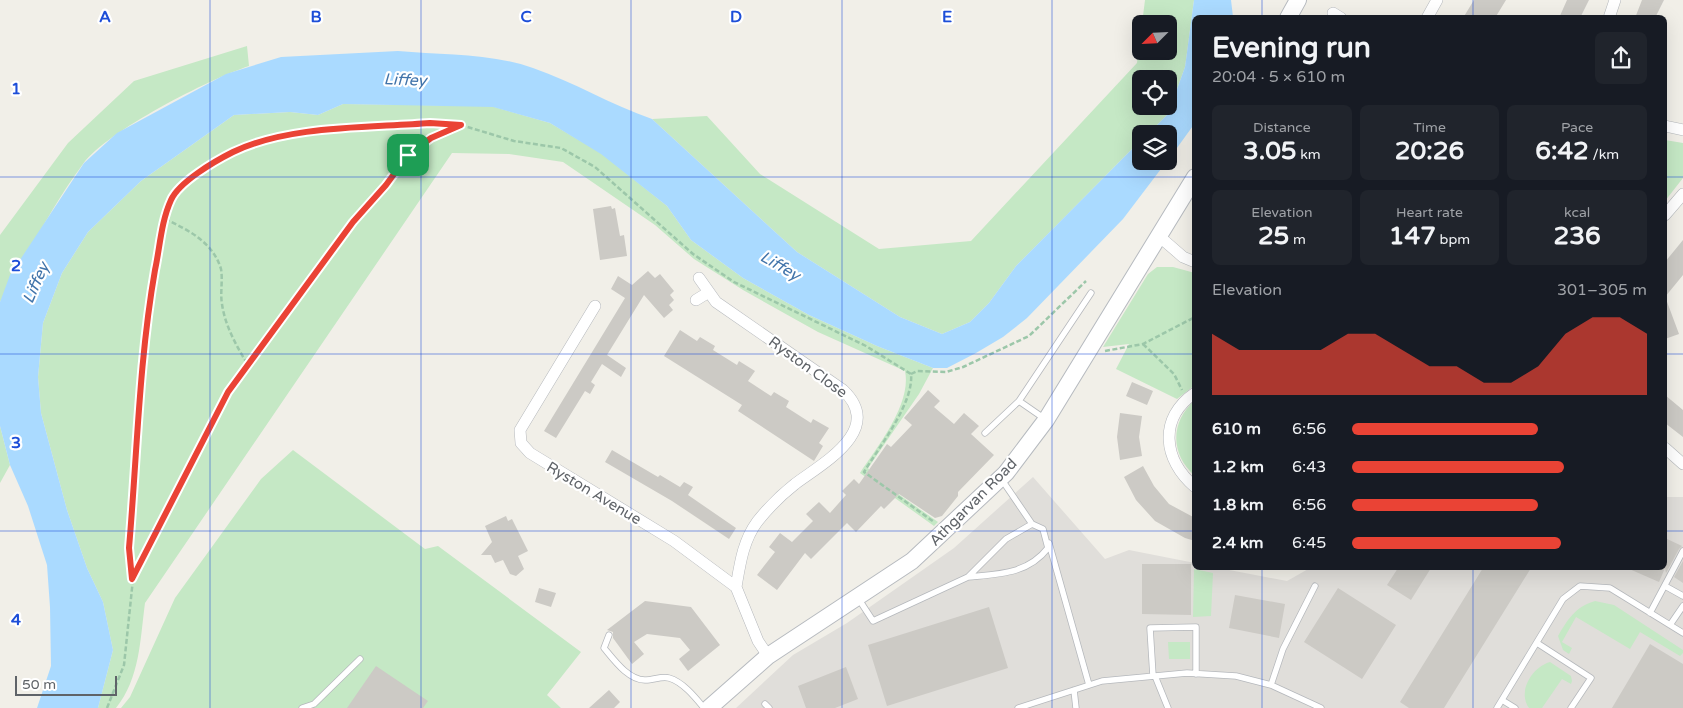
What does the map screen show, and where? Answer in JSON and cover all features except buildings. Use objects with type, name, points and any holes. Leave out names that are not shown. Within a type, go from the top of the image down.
[{"type":"main road","points":[[1290,15],[1298,0]]},
{"type":"main road","name":"Athgarvan Road","points":[[709,708],[768,656],[912,561],[1001,478],[1046,420],[1192,182]]},
{"type":"street","points":[[1429,15],[1437,0]]},
{"type":"street","points":[[1610,15],[1615,0]]},
{"type":"street","points":[[1667,126],[1683,130]]},
{"type":"street","points":[[1667,213],[1683,194]]},
{"type":"street","points":[[1160,237],[1182,257],[1192,261]]},
{"type":"street","name":"Ryston Close","points":[[700,278],[716,302],[843,390],[853,400],[856,417],[855,430],[846,444],[829,462],[796,484],[772,504],[756,523],[745,543],[736,587]]},
{"type":"street","points":[[696,300],[709,292]]},
{"type":"street","name":"Ryston Avenue","points":[[595,306],[520,430],[521,443],[530,453],[674,541],[736,587]]},
{"type":"street","points":[[1191,396],[1176,412],[1170,428],[1169,445],[1173,462],[1182,476],[1192,484]]},
{"type":"street","points":[[1667,450],[1683,464]]},
{"type":"street","points":[[736,587],[758,641],[768,656]]},
{"type":"lane","points":[[985,433],[1019,401],[1091,293]]},
{"type":"lane","points":[[1019,401],[1046,420]]},
{"type":"lane","points":[[1001,478],[1032,524],[1043,529],[1048,540],[1089,685]]},
{"type":"lane","points":[[968,578],[1006,539],[1032,524]]},
{"type":"lane","points":[[858,598],[873,621],[968,578],[1010,573],[1028,566],[1041,557],[1048,548],[1048,540]]},
{"type":"lane","points":[[1650,613],[1683,551]]},
{"type":"lane","points":[[1270,685],[1283,649],[1315,586]]},
{"type":"lane","points":[[1497,708],[1562,599],[1580,586],[1610,588],[1683,633]]},
{"type":"lane","points":[[1666,586],[1683,596]]},
{"type":"lane","points":[[1670,625],[1683,606]]},
{"type":"lane","points":[[1168,708],[1154,676],[1150,628],[1196,627],[1196,674]]},
{"type":"lane","points":[[609,635],[604,648],[617,664],[633,676],[644,680],[667,677],[677,681],[704,708]]},
{"type":"lane","points":[[1537,643],[1591,678],[1572,708]]},
{"type":"lane","points":[[302,708],[314,706],[360,659]]},
{"type":"lane","points":[[1018,708],[1102,681],[1196,674],[1236,676],[1270,685],[1321,708]]},
{"type":"lane","points":[[1074,690],[1076,708]]},
{"type":"lane","points":[[1502,700],[1514,708]]},
{"type":"path","points":[[107,708],[124,665],[132,579],[129,548],[149,314],[165,219],[172,198],[187,181],[232,152],[264,141],[334,130],[430,123],[461,125],[514,141],[561,148],[595,167],[693,254],[734,282],[866,346],[911,374],[912,380],[903,408],[864,472],[945,531]]},
{"type":"path","points":[[132,579],[228,392],[353,222],[386,185],[408,155],[431,138],[461,125]]},
{"type":"path","points":[[165,219],[193,232],[212,251],[221,270],[221,303],[225,320],[248,365]]},
{"type":"path","points":[[911,374],[917,371],[946,372],[963,367],[1029,336],[1086,281]]},
{"type":"path","points":[[1091,349],[1103,351],[1143,344],[1192,319]]},
{"type":"path","points":[[1143,344],[1174,374],[1191,396]]},
{"type":"shaded area","points":[[1033,477],[1105,559],[1129,550],[1192,562],[1192,570],[1229,570],[1287,581],[1306,570],[1667,570],[1667,497],[1683,497],[1683,708],[736,708],[793,655],[847,623],[954,548]]},
{"type":"green space","points":[[1145,0],[1194,0],[1185,67],[1177,89],[1177,70],[1132,70],[1132,115],[1167,115],[1157,125],[1132,125],[1132,149],[1016,266],[989,303],[970,322],[942,334],[900,317],[797,252],[652,119],[707,116],[760,174],[879,249],[971,241],[1137,63],[1137,60],[1178,60],[1178,15],[1143,15]]},
{"type":"green space","points":[[247,46],[249,66],[185,94],[136,122],[95,151],[83,164],[60,197],[0,302],[0,235],[68,143],[134,81]]},
{"type":"green space","points":[[343,104],[491,106],[550,123],[601,153],[667,206],[691,240],[743,278],[809,315],[877,346],[933,368],[919,394],[868,468],[874,477],[938,522],[934,526],[860,473],[892,425],[903,397],[906,384],[905,371],[818,332],[743,290],[694,259],[655,225],[563,162],[509,154],[452,153],[145,603],[138,658],[130,684],[116,708],[98,708],[113,650],[103,602],[87,568],[67,510],[41,413],[38,377],[43,323],[62,273],[88,232],[141,181],[234,115],[290,112],[318,115]]},
{"type":"green space","points":[[1667,140],[1683,143],[1683,178],[1667,198]]},
{"type":"green space","points":[[1157,267],[1173,267],[1192,272],[1192,387],[1177,399],[1116,369],[1129,344],[1103,347],[1148,274]]},
{"type":"green space","points":[[1192,403],[1192,473],[1181,458],[1176,438],[1177,428]]},
{"type":"green space","points":[[0,426],[10,465],[0,483]]},
{"type":"green space","points":[[293,450],[425,549],[438,546],[581,652],[547,695],[561,708],[121,708],[130,697],[175,598],[261,479]]},
{"type":"green space","points":[[1194,570],[1213,573],[1211,616],[1193,617]]},
{"type":"green space","points":[[1595,601],[1614,605],[1683,650],[1683,653],[1680,656],[1640,632],[1630,649],[1576,617],[1562,642],[1572,648],[1569,654],[1563,650],[1558,636],[1577,610]]},
{"type":"green space","points":[[1168,642],[1190,642],[1190,659],[1169,659]]},
{"type":"green space","points":[[1550,662],[1571,676],[1571,684],[1562,679],[1542,708],[1529,708],[1525,695],[1528,681],[1537,669]]},
{"type":"water","points":[[1194,0],[1231,0],[1233,15],[1192,15],[1192,127],[1177,148],[1177,125],[1157,125],[1167,115],[1177,115],[1177,89],[1185,67]]},
{"type":"water","name":"Liffey","points":[[398,51],[466,55],[517,63],[548,74],[652,119],[797,252],[900,317],[942,334],[970,322],[989,303],[1016,266],[1132,149],[1132,170],[1160,170],[1123,219],[1027,318],[1003,337],[976,353],[947,368],[933,368],[877,346],[809,315],[743,278],[691,240],[667,206],[601,154],[550,123],[493,107],[343,104],[318,115],[290,112],[234,115],[141,181],[88,232],[62,273],[43,323],[38,377],[41,413],[67,510],[87,568],[103,602],[113,650],[98,708],[37,708],[51,666],[47,565],[28,506],[10,465],[0,426],[0,302],[10,275],[84,163],[117,133],[226,74],[281,57]]},
{"type":"route","points":[[430,123],[461,125],[431,138],[408,155],[386,185],[353,222],[228,392],[132,579],[129,548],[150,304],[165,219],[172,198],[187,181],[232,152],[264,141],[334,130],[430,123]]}]
